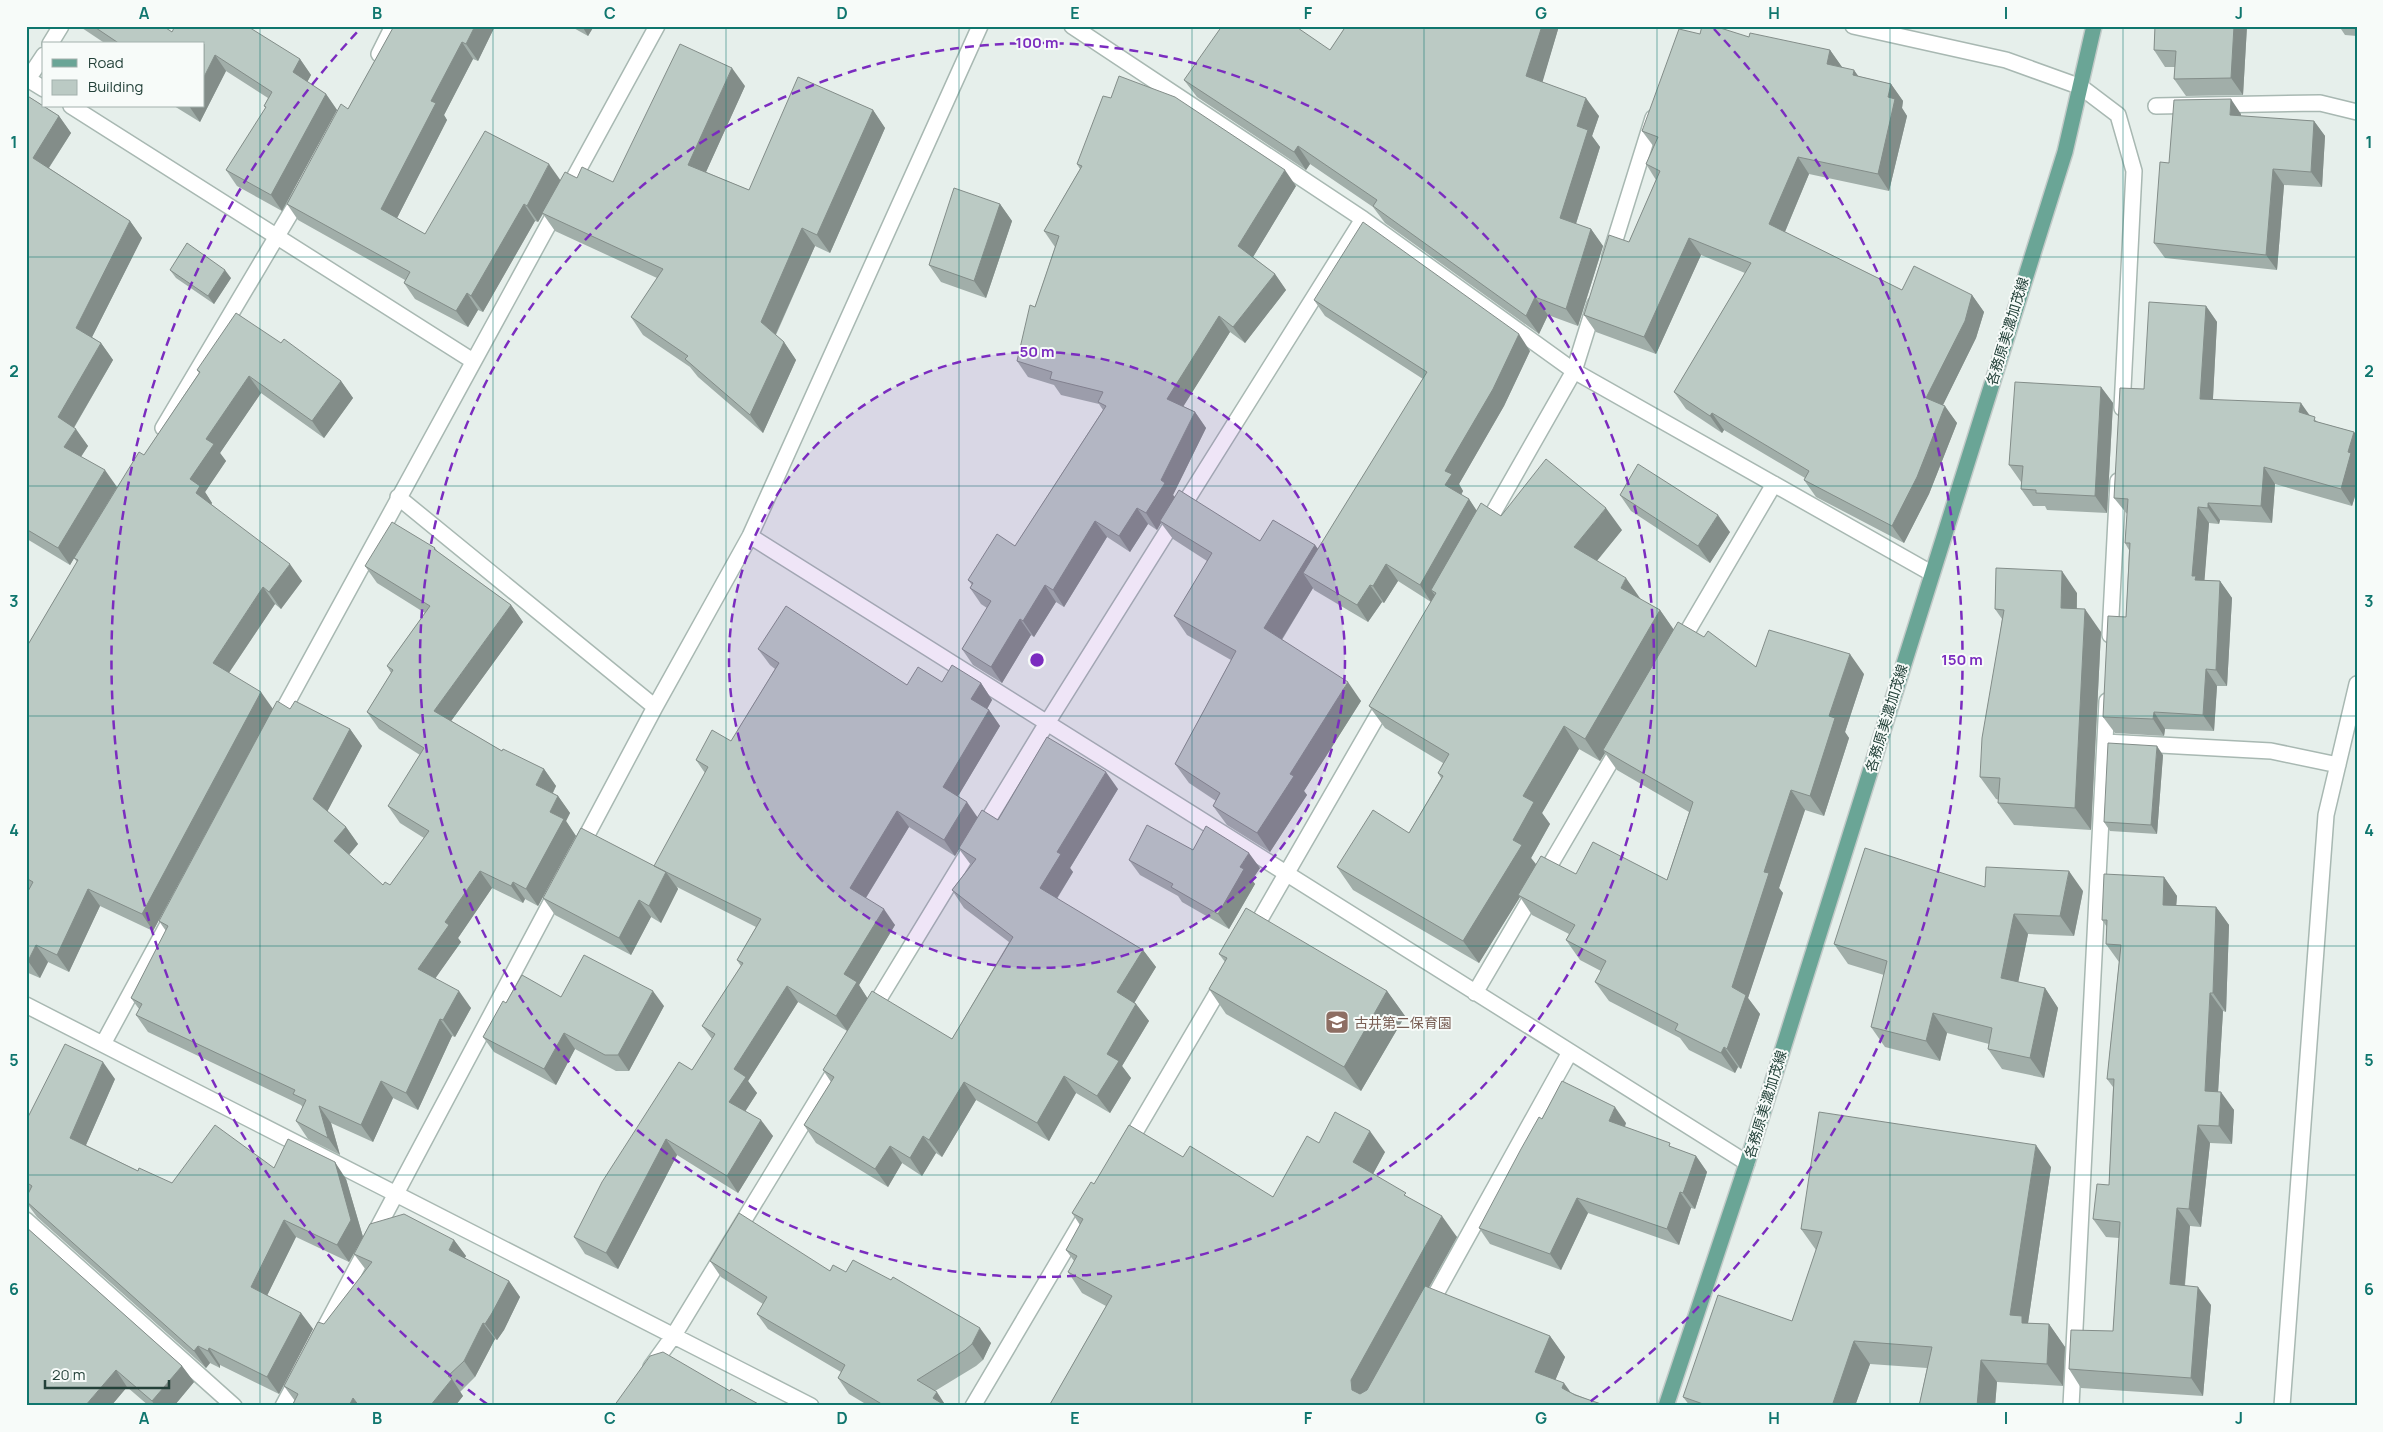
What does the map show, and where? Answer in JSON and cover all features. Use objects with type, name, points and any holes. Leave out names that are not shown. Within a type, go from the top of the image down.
[{"type":"main road","name":"各務原美濃加茂線","points":[[1666,1406],[1747,1163],[1931,573],[2065,152],[2094,26]]},
{"type":"street","points":[[51,42],[61,26]]},
{"type":"street","points":[[374,64],[393,26]]},
{"type":"street","points":[[267,740],[398,497],[657,26]]},
{"type":"street","points":[[575,857],[655,707],[750,536],[980,26]]},
{"type":"street","points":[[1072,26],[1363,219],[1574,371],[1931,573]]},
{"type":"street","points":[[1853,26],[2006,60],[2081,87],[2118,115],[2134,171],[2121,427]]},
{"type":"street","points":[[42,58],[27,80],[42,88]]},
{"type":"street","points":[[1606,268],[1659,101]]},
{"type":"street","points":[[2156,106],[2320,103],[2357,112]]},
{"type":"street","points":[[73,108],[473,361]]},
{"type":"street","points":[[155,442],[278,238],[311,177]]},
{"type":"street","points":[[866,1020],[1047,722],[1363,219]]},
{"type":"street","points":[[1475,544],[1574,371],[1600,287]]},
{"type":"street","points":[[2110,653],[2119,466]]},
{"type":"street","points":[[1673,657],[1774,484]]},
{"type":"street","points":[[398,497],[655,707]]},
{"type":"street","points":[[750,536],[1747,1163]]},
{"type":"street","points":[[1242,951],[1288,874],[1396,683]]},
{"type":"street","points":[[2072,1406],[2108,683]]},
{"type":"street","points":[[2282,1406],[2326,815],[2357,684]]},
{"type":"street","points":[[1475,993],[1627,734]]},
{"type":"street","points":[[2105,742],[2272,750],[2338,765]]},
{"type":"street","points":[[315,1346],[566,875]]},
{"type":"street","points":[[103,1044],[183,896]]},
{"type":"street","points":[[1120,1157],[1232,968]]},
{"type":"street","points":[[26,1005],[811,1406]]},
{"type":"street","points":[[1422,1320],[1570,1052]]},
{"type":"street","points":[[641,1382],[674,1335],[845,1054]]},
{"type":"street","points":[[972,1406],[1094,1200]]},
{"type":"street","points":[[26,1220],[234,1406]]},
{"type":"street","points":[[283,1406],[306,1363]]},
{"type":"building","points":[[93,26],[163,26],[172,32],[175,26],[247,26],[300,59],[293,72],[326,94],[271,195],[226,170],[266,107],[264,106],[272,92],[215,55],[205,75],[205,42],[117,42]]},
{"type":"building","points":[[394,26],[475,26],[466,44],[462,42],[431,101],[436,103],[381,209],[425,234],[485,131],[549,164],[527,206],[524,204],[471,296],[467,293],[456,311],[404,283],[410,272],[287,204],[341,104],[348,109]]},
{"type":"building","points":[[1222,26],[1295,26],[1330,50],[1346,26],[1542,26],[1526,76],[1586,98],[1577,126],[1588,130],[1560,218],[1591,229],[1566,309],[1535,297],[1526,316],[1373,206],[1377,200],[1298,146],[1294,152],[1184,80]]},
{"type":"building","points":[[1702,26],[1714,26],[1749,37],[1750,33],[1830,50],[1827,64],[1854,70],[1853,75],[1891,84],[1888,97],[1895,99],[1878,174],[1798,157],[1769,224],[1902,290],[1914,266],[1972,295],[1965,321],[1926,398],[1945,406],[1917,477],[1892,526],[1804,480],[1809,471],[1712,413],[1710,416],[1674,392],[1751,263],[1689,238],[1644,337],[1584,315],[1609,235],[1629,242],[1660,171],[1646,164],[1658,137],[1642,131],[1679,29],[1700,34]]},
{"type":"building","points":[[2155,26],[2234,26],[2231,78],[2174,79],[2176,51],[2154,50]]},
{"type":"building","points":[[680,44],[732,68],[688,165],[749,190],[798,77],[873,110],[817,235],[802,228],[761,322],[784,342],[750,415],[685,359],[688,356],[631,317],[663,269],[542,213],[565,172],[577,178],[582,167],[613,182]]},
{"type":"building","points":[[1119,76],[1175,97],[1285,170],[1238,246],[1275,274],[1233,327],[1219,316],[1167,399],[1195,412],[1161,480],[1165,483],[1146,513],[1137,508],[1119,536],[1095,521],[1053,590],[1045,585],[1023,621],[1020,619],[991,667],[962,649],[991,601],[970,588],[973,583],[968,580],[997,534],[1015,546],[1106,406],[1098,402],[1103,392],[1050,379],[1052,372],[1017,361],[1030,305],[1035,307],[1059,236],[1044,231],[1082,166],[1077,164],[1103,96],[1111,98]]},
{"type":"building","points":[[26,95],[42,105],[42,108],[46,108],[59,116],[33,158],[130,221],[76,328],[101,343],[58,417],[76,429],[64,447],[105,470],[58,548],[26,529]]},
{"type":"building","points":[[2231,99],[2230,115],[2314,121],[2311,172],[2273,169],[2266,255],[2154,243],[2160,162],[2169,163],[2174,100]]},
{"type":"building","points":[[954,188],[1000,204],[974,281],[929,265]]},
{"type":"building","points":[[1363,222],[1519,334],[1493,389],[1445,471],[1452,474],[1445,485],[1469,499],[1420,585],[1386,564],[1373,586],[1370,585],[1357,605],[1303,573],[1427,372],[1314,300]]},
{"type":"building","points":[[187,243],[225,270],[208,296],[170,270]]},
{"type":"building","points":[[2149,302],[2206,306],[2200,399],[2301,403],[2299,412],[2315,417],[2314,421],[2354,432],[2348,452],[2351,453],[2341,489],[2264,467],[2261,506],[2208,503],[2208,508],[2198,507],[2192,576],[2196,576],[2195,580],[2220,581],[2216,670],[2206,669],[2203,715],[2154,712],[2153,719],[2103,717],[2108,616],[2126,617],[2130,543],[2125,543],[2128,499],[2114,498],[2120,388],[2144,389]]},
{"type":"building","points":[[236,313],[281,343],[284,339],[341,381],[312,421],[249,376],[206,439],[214,444],[190,479],[200,486],[196,493],[290,564],[269,592],[263,587],[213,663],[261,692],[142,914],[88,889],[57,955],[36,945],[28,961],[26,960],[26,895],[33,882],[26,878],[26,648],[78,560],[74,558],[139,452],[144,455],[200,372],[197,370]]},
{"type":"building","points":[[2015,382],[2101,387],[2095,496],[2036,493],[2036,490],[2021,489],[2023,466],[2009,465]]},
{"type":"building","points":[[1546,459],[1606,508],[1574,547],[1626,578],[1621,588],[1660,610],[1585,739],[1564,726],[1523,796],[1534,802],[1513,840],[1522,845],[1463,941],[1337,867],[1373,810],[1409,833],[1443,776],[1438,773],[1449,754],[1369,706],[1436,593],[1431,590],[1481,503],[1501,516]]},
{"type":"building","points":[[1638,464],[1718,515],[1698,546],[1620,495]]},
{"type":"building","points":[[1179,490],[1260,541],[1273,520],[1315,545],[1264,628],[1348,682],[1290,774],[1294,776],[1257,833],[1213,806],[1220,793],[1175,764],[1236,651],[1174,616],[1212,553],[1160,521]]},
{"type":"building","points":[[392,522],[435,548],[511,605],[434,711],[502,751],[503,749],[544,769],[536,785],[558,796],[550,812],[564,819],[526,889],[513,882],[511,886],[480,871],[445,922],[449,925],[418,969],[459,991],[443,1020],[440,1019],[406,1093],[381,1081],[361,1125],[319,1106],[328,1138],[296,1121],[306,1100],[293,1094],[295,1090],[136,1015],[142,1004],[131,998],[168,926],[159,921],[277,701],[290,709],[295,701],[350,729],[313,799],[346,827],[334,841],[383,885],[385,882],[390,885],[429,831],[388,806],[424,748],[367,712],[393,670],[387,666],[430,606],[365,566]]},
{"type":"building","points":[[1996,568],[2062,571],[2061,608],[2085,609],[2075,808],[1998,803],[2000,778],[1980,777],[1982,738],[2004,610],[1995,609]]},
{"type":"building","points":[[786,606],[907,685],[918,667],[942,682],[952,665],[981,683],[971,699],[989,710],[943,787],[967,802],[944,840],[897,811],[850,888],[884,909],[844,974],[857,982],[836,1016],[787,986],[734,1069],[746,1077],[729,1102],[761,1120],[727,1176],[666,1139],[606,1253],[574,1237],[602,1182],[679,1062],[692,1070],[715,1034],[702,1026],[743,963],[737,960],[761,919],[654,866],[708,767],[696,760],[712,730],[731,741],[779,663],[758,649]]},
{"type":"building","points":[[1678,622],[1704,637],[1708,631],[1756,667],[1769,630],[1850,654],[1829,716],[1835,718],[1810,796],[1791,790],[1764,872],[1769,873],[1732,987],[1746,995],[1727,1049],[1724,1047],[1721,1053],[1675,1030],[1678,1024],[1595,982],[1606,961],[1566,940],[1575,925],[1518,895],[1541,856],[1576,874],[1593,842],[1667,880],[1693,802],[1603,750]]},
{"type":"building","points":[[1047,737],[1106,772],[1057,852],[1061,854],[1040,888],[1143,950],[1117,992],[1136,1004],[1107,1054],[1119,1061],[1097,1096],[1064,1076],[1037,1123],[964,1082],[929,1140],[923,1136],[910,1158],[890,1146],[875,1169],[804,1125],[834,1077],[823,1070],[872,991],[952,1039],[1013,937],[952,890],[976,859],[959,848],[982,810],[998,820]]},
{"type":"building","points":[[2108,743],[2157,746],[2151,825],[2104,822]]},
{"type":"building","points":[[1147,825],[1193,850],[1206,826],[1249,853],[1240,867],[1244,869],[1218,914],[1171,887],[1173,884],[1129,860]]},
{"type":"building","points":[[581,828],[666,872],[649,906],[639,900],[619,938],[543,898]]},
{"type":"building","points":[[1865,848],[1985,887],[1986,867],[2069,871],[2060,916],[2014,914],[2001,978],[2045,988],[2030,1058],[1988,1049],[1992,1028],[1933,1013],[1926,1041],[1871,1027],[1887,961],[1834,944]]},
{"type":"building","points":[[2104,874],[2164,877],[2163,905],[2216,907],[2213,993],[2210,993],[2205,1091],[2221,1092],[2219,1126],[2198,1125],[2189,1209],[2177,1208],[2170,1284],[2198,1287],[2191,1378],[2069,1369],[2071,1330],[2113,1331],[2120,1222],[2093,1219],[2097,1184],[2109,1185],[2114,1079],[2107,1079],[2121,945],[2106,944],[2107,920],[2102,920]]},
{"type":"building","points":[[1246,908],[1387,991],[1344,1067],[1209,989],[1227,958],[1219,954]]},
{"type":"building","points":[[584,955],[653,991],[618,1055],[605,1055],[564,1033],[544,1069],[483,1037],[503,1001],[506,1003],[522,975],[561,997]]},
{"type":"building","points":[[65,1044],[103,1062],[70,1138],[138,1171],[139,1168],[172,1183],[215,1125],[274,1168],[288,1139],[335,1162],[351,1220],[337,1245],[284,1220],[251,1287],[301,1313],[267,1377],[209,1348],[208,1351],[198,1346],[194,1351],[26,1201],[32,1186],[26,1182],[26,1121]]},
{"type":"building","points":[[1562,1081],[1615,1107],[1609,1121],[1670,1143],[1669,1146],[1696,1156],[1683,1193],[1680,1192],[1667,1229],[1577,1198],[1550,1254],[1479,1228],[1539,1117],[1542,1119]]},
{"type":"building","points":[[1335,1112],[1370,1131],[1353,1162],[1406,1193],[1404,1195],[1442,1216],[1351,1380],[1352,1390],[1360,1394],[1367,1390],[1425,1286],[1550,1336],[1535,1372],[1564,1383],[1562,1388],[1575,1395],[1604,1405],[1049,1406],[1112,1296],[1068,1272],[1077,1256],[1066,1250],[1083,1219],[1072,1213],[1091,1182],[1094,1184],[1129,1125],[1183,1157],[1190,1146],[1273,1197],[1307,1136],[1319,1143]]},
{"type":"building","points":[[1819,1112],[2036,1145],[2010,1315],[2022,1316],[2022,1323],[2049,1324],[2047,1364],[1981,1360],[1977,1406],[1919,1406],[1932,1347],[1854,1341],[1832,1406],[1709,1406],[1683,1397],[1718,1295],[1792,1321],[1822,1232],[1801,1229]]},
{"type":"building","points":[[739,1213],[830,1271],[833,1265],[846,1272],[853,1260],[891,1280],[893,1277],[980,1328],[972,1344],[965,1350],[917,1380],[937,1392],[933,1398],[946,1406],[885,1406],[838,1378],[845,1365],[757,1314],[767,1297],[710,1261]]},
{"type":"building","points":[[404,1214],[454,1240],[449,1250],[509,1281],[492,1313],[485,1324],[483,1323],[464,1361],[448,1376],[452,1379],[430,1406],[359,1406],[353,1398],[349,1406],[292,1406],[298,1394],[284,1386],[318,1322],[324,1324],[372,1262],[354,1254],[370,1224]]},
{"type":"building","points":[[26,1227],[182,1366],[152,1401],[116,1370],[85,1406],[26,1406]]},
{"type":"building","points":[[663,1352],[730,1391],[731,1389],[762,1406],[614,1406],[650,1356]]},
{"type":"place","name":"古井第二保育園","points":[[1337,1022]]}]
